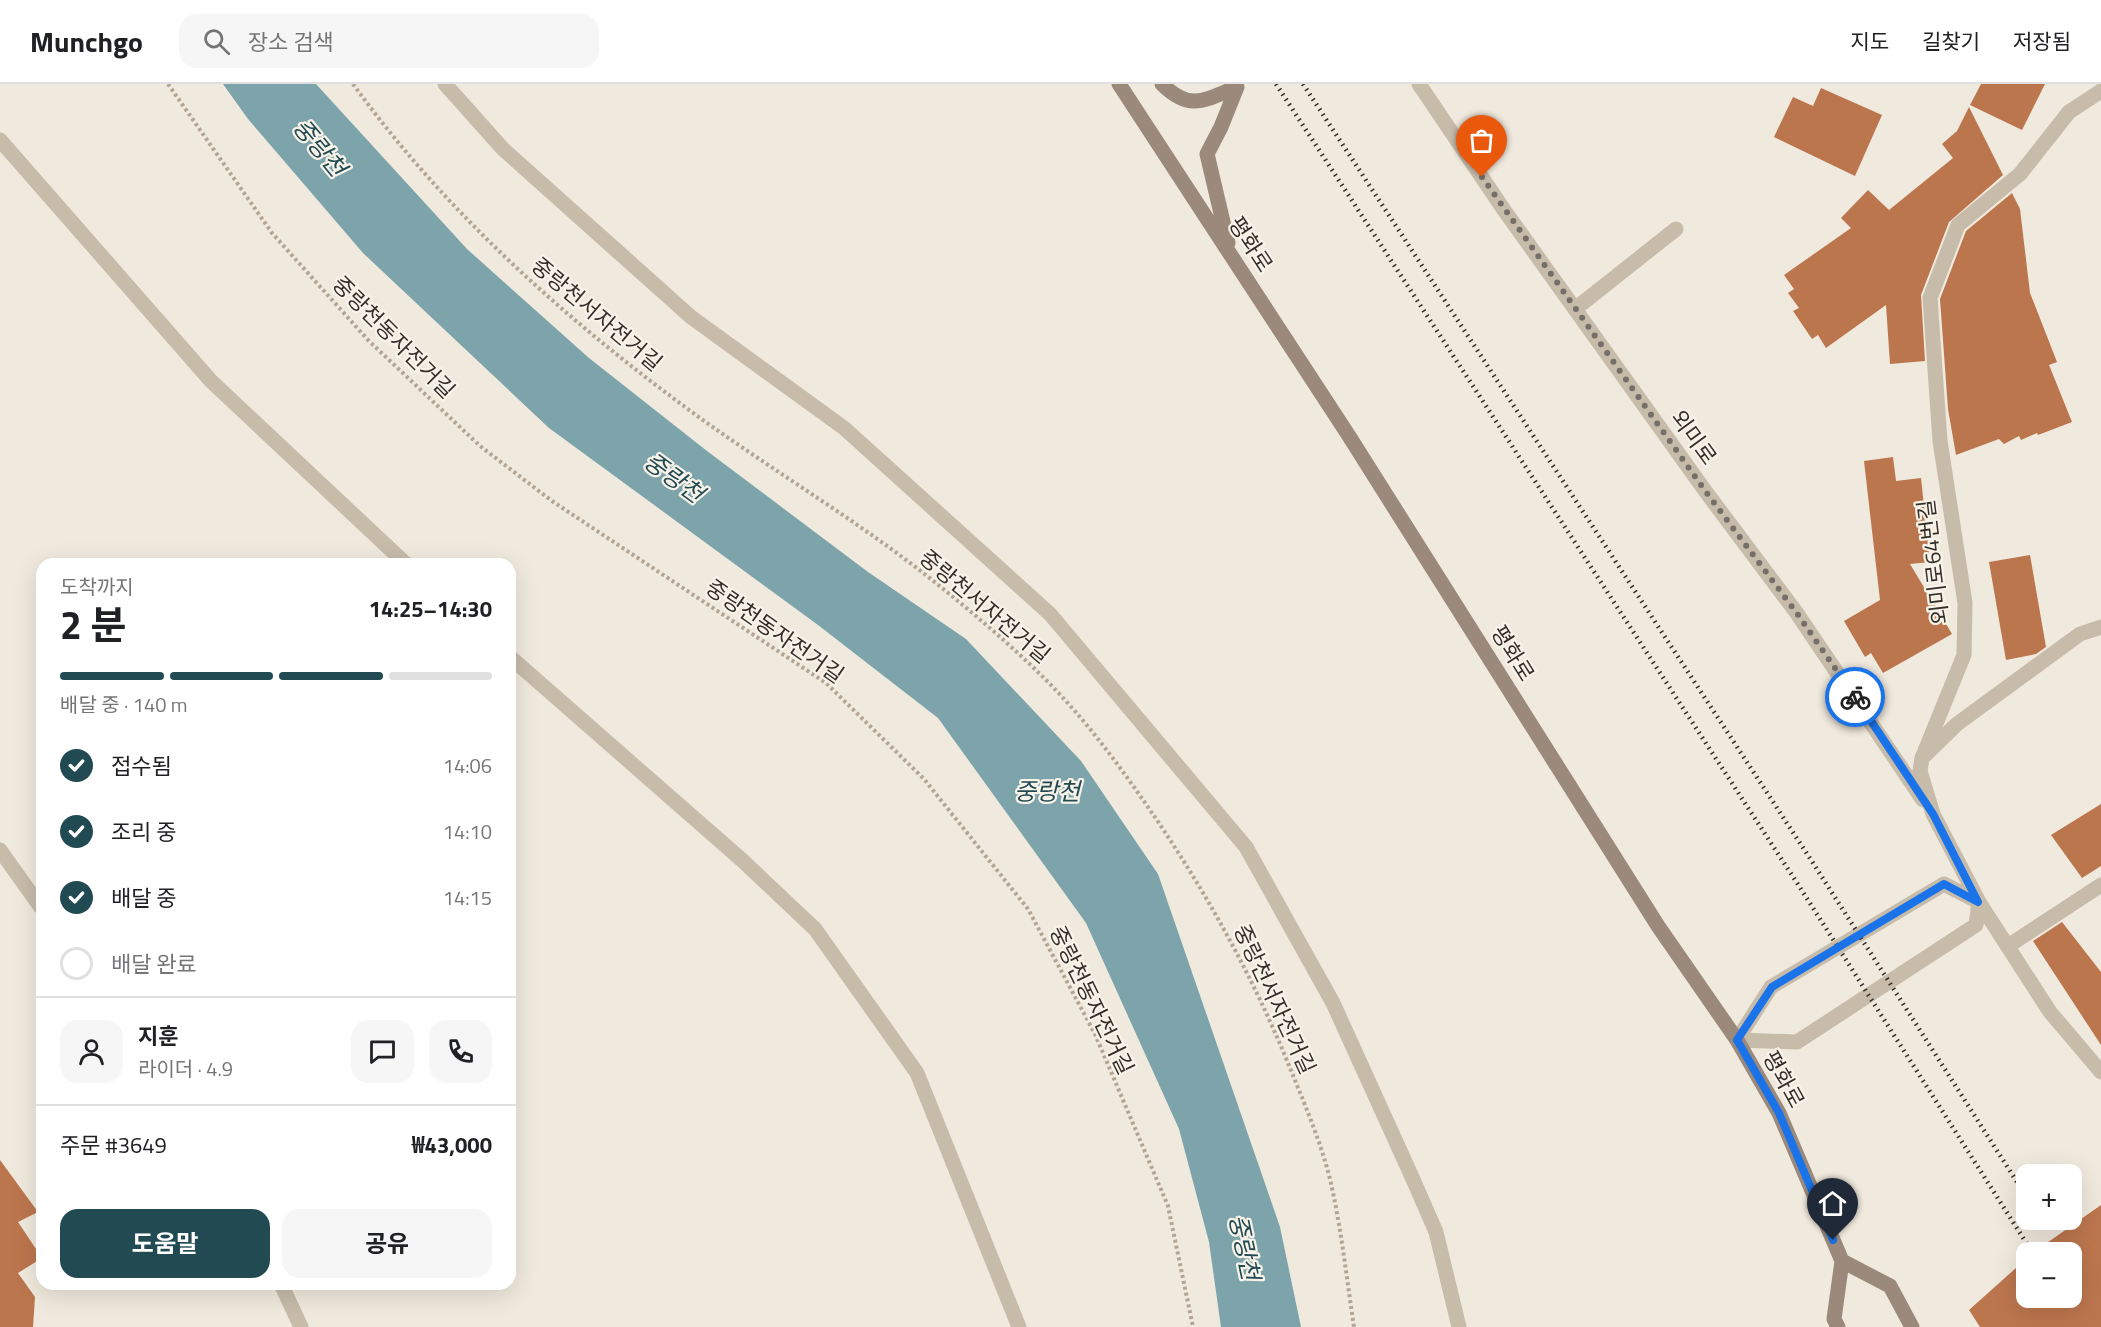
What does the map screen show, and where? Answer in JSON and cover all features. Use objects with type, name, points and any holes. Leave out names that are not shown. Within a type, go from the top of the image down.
[{"type":"main road","name":"평화로","points":[[1119,84],[1349,436],[1658,926],[1737,1040],[1779,1113],[1842,1261]]},
{"type":"main road","points":[[1162,84],[1175,97],[1199,102],[1239,86]]},
{"type":"main road","points":[[1230,252],[1207,154],[1239,86]]},
{"type":"main road","points":[[1838,1327],[1834,1319],[1842,1261],[1890,1286],[1912,1327]]},
{"type":"street","points":[[445,84],[503,149],[691,317],[844,428],[1050,614],[1246,847],[1333,1004],[1412,1177],[1436,1232],[1459,1327]]},
{"type":"street","name":"외미로","points":[[1419,84],[1575,309],[1706,492],[1796,612],[1933,814]]},
{"type":"street","name":"외미로64번길","points":[[2101,91],[2069,112],[2020,174],[1958,225],[1930,298],[1940,441],[1965,603],[1964,655],[1922,758],[1920,771],[1933,814],[1978,902],[2050,1012],[2101,1072]]},
{"type":"street","points":[[0,140],[212,381],[400,558]]},
{"type":"street","points":[[1575,309],[1676,229]]},
{"type":"street","points":[[1922,758],[1957,724],[2080,634],[2101,627]]},
{"type":"street","points":[[516,662],[743,861],[815,929],[917,1073],[1019,1327]]},
{"type":"street","points":[[0,850],[36,901]]},
{"type":"street","points":[[1944,884],[1978,902],[1976,925],[1797,1042],[1737,1040],[1772,987],[1944,884]]},
{"type":"street","points":[[2008,946],[2101,885]]},
{"type":"street","points":[[284,1290],[301,1327]]},
{"type":"path","name":"중랑천동자전거길","points":[[168,84],[272,233],[368,340],[505,466],[552,501],[826,683],[924,779],[1028,909],[1095,1034],[1168,1206],[1192,1327]]},
{"type":"path","name":"중랑천서자전거길","points":[[353,84],[402,147],[442,192],[561,309],[679,402],[866,531],[922,573],[1041,675],[1088,728],[1129,780],[1197,880],[1224,927],[1274,1030],[1323,1154],[1332,1185],[1354,1327]]},
{"type":"water","name":"중랑천","points":[[223,84],[316,84],[467,249],[589,358],[707,451],[868,572],[966,639],[1081,761],[1158,874],[1280,1227],[1301,1327],[1221,1327],[1209,1242],[1179,1129],[1086,923],[938,718],[818,625],[549,428],[363,253],[248,119]]},
{"type":"building","points":[[1981,84],[2045,84],[2022,130],[1970,105]]},
{"type":"building","points":[[1821,88],[1882,115],[1855,176],[1774,137],[1793,97],[1813,106]]},
{"type":"building","points":[[1969,107],[2003,175],[1949,222],[1921,295],[1925,361],[1890,364],[1886,305],[1826,348],[1818,335],[1812,339],[1793,311],[1799,308],[1788,293],[1794,289],[1784,275],[1851,228],[1841,218],[1868,190],[1889,210],[1953,158],[1942,144],[1957,131]]},
{"type":"building","points":[[2012,193],[2020,209],[2030,293],[2057,362],[2049,365],[2072,422],[2021,440],[2019,436],[2004,444],[1999,439],[1956,455],[1948,409],[1940,299],[1966,231]]},
{"type":"building","points":[[1893,457],[1896,481],[1921,478],[1930,562],[1910,564],[1952,634],[1883,673],[1871,653],[1865,657],[1844,621],[1880,600],[1864,461]]},
{"type":"building","points":[[2030,555],[2046,647],[2036,654],[2006,660],[1989,562]]},
{"type":"building","points":[[2101,804],[2101,866],[2082,878],[2051,835]]},
{"type":"building","points":[[2062,922],[2101,972],[2101,1045],[2033,941]]},
{"type":"building","points":[[0,1160],[36,1209],[36,1213],[18,1222],[36,1249],[36,1262],[18,1273],[35,1297],[33,1327],[0,1327]]},
{"type":"building","points":[[2101,1205],[2101,1327],[1980,1327],[1969,1310],[2016,1268],[2016,1308],[2082,1308],[2082,1242],[2048,1242],[2065,1230],[2082,1230],[2082,1218]]},
{"type":"railway","points":[[1276,84],[1799,886],[2026,1242]]},
{"type":"railway","points":[[1303,84],[1813,863],[2016,1180]]},
{"type":"way so far","points":[[1482,177],[1855,697]]},
{"type":"route","points":[[1833,1240],[1779,1113],[1737,1040],[1772,987],[1944,884],[1978,902],[1933,814],[1855,697]]}]
